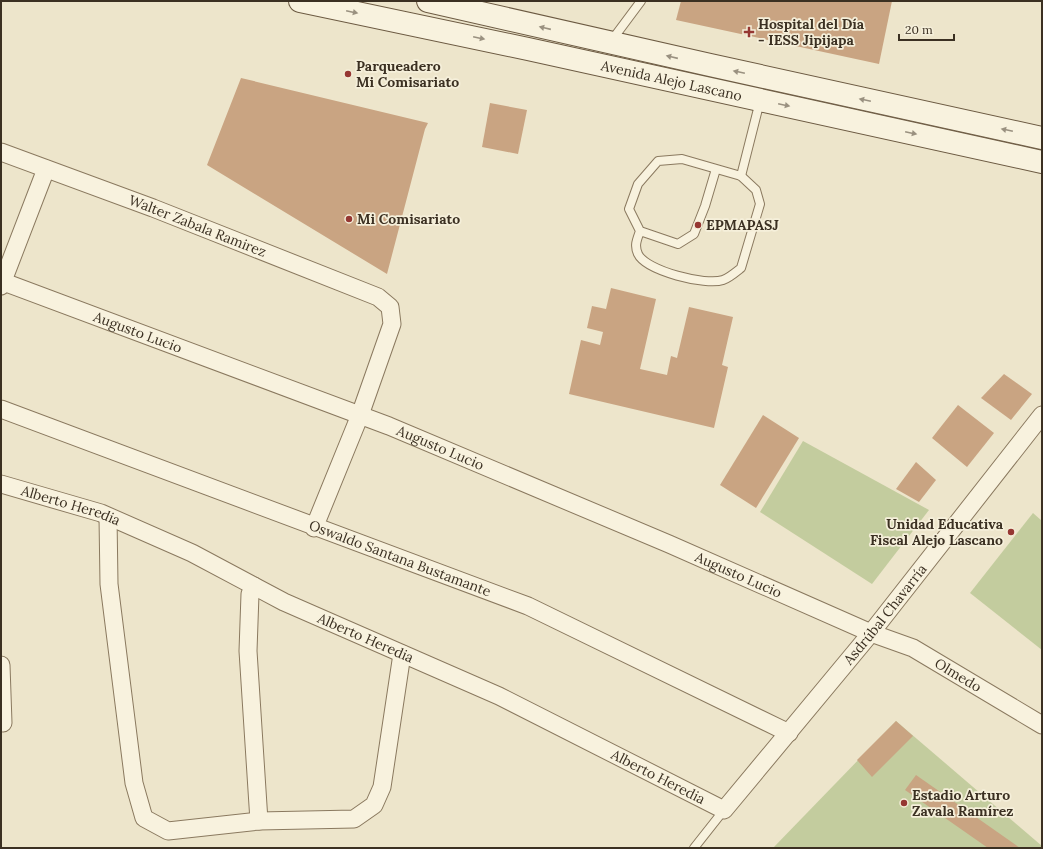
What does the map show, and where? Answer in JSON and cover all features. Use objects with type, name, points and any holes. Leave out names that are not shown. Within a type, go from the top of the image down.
[{"type":"main road","name":"Avenida Alejo Lascano","points":[[300,1],[1042,162]]},
{"type":"main road","name":"Avenida Alejo Lascano","points":[[428,1],[610,43],[1042,138]]},
{"type":"street","name":"Walter Zabala Ramirez","points":[[1,152],[153,208],[378,297],[390,307],[392,324],[360,415]]},
{"type":"street","points":[[2,283],[46,169]]},
{"type":"street","name":"Augusto Lucio","points":[[2,283],[360,415],[669,544],[871,633]]},
{"type":"street","name":"Oswaldo Santana Bustamante","points":[[1,409],[314,528],[528,606],[789,733]]},
{"type":"street","points":[[314,528],[360,415]]},
{"type":"street","name":"Asdrúbal Chavarría","points":[[724,810],[871,633],[1042,415]]},
{"type":"street","name":"Alberto Heredia","points":[[1,484],[108,517],[192,553],[284,602],[499,696],[724,810]]},
{"type":"street","points":[[108,517],[109,584],[134,783],[144,818],[168,830],[259,821],[354,819],[374,805],[382,787],[402,654]]},
{"type":"street","points":[[254,586],[250,594],[248,652],[259,821]]},
{"type":"street","name":"Olmedo","points":[[871,633],[913,648],[1042,725]]},
{"type":"street","points":[[1,665],[3,723]]},
{"type":"lane","points":[[610,43],[641,1]]},
{"type":"lane","points":[[741,176],[760,100]]},
{"type":"lane","points":[[640,231],[635,244],[639,256],[649,266],[701,282],[723,280],[741,268],[760,204],[756,190],[741,176],[682,159],[658,161],[638,184],[629,209],[640,231],[678,244],[694,234],[705,206],[716,169]]},
{"type":"lane","points":[[694,848],[724,810]]},
{"type":"green space","points":[[803,441],[929,510],[872,584],[760,512]]},
{"type":"green space","points":[[1033,513],[1042,521],[1042,650],[970,593]]},
{"type":"green space","name":"Estadio Arturo Zavala Ramírez","points":[[896,721],[1042,846],[1042,848],[773,848]]},
{"type":"building","points":[[681,1],[892,1],[879,64],[676,20]]},
{"type":"building","name":"Mi Comisariato","points":[[241,78],[428,123],[425,129],[387,274],[207,165]]},
{"type":"building","points":[[490,103],[527,110],[518,154],[482,147]]},
{"type":"building","points":[[611,288],[656,299],[640,369],[667,375],[671,356],[677,358],[689,307],[733,317],[722,365],[728,367],[714,428],[569,394],[581,340],[600,345],[603,332],[587,328],[592,306],[606,309]]},
{"type":"building","points":[[1004,374],[1032,394],[1011,420],[981,398]]},
{"type":"building","points":[[958,405],[994,433],[967,467],[932,438]]},
{"type":"building","points":[[763,415],[799,438],[756,508],[720,485]]},
{"type":"building","points":[[916,462],[936,480],[919,502],[896,489]]},
{"type":"building","points":[[896,721],[913,736],[872,777],[857,760]]},
{"type":"building","points":[[916,775],[1020,848],[988,848],[905,790]]},
{"type":"place","name":"Hospital del Día - IESS Jipijapa","points":[[749,32]]},
{"type":"place","name":"Parqueadero Mi Comisariato","points":[[348,74]]},
{"type":"place","name":"Mi Comisariato","points":[[349,219]]},
{"type":"place","name":"EPMAPASJ","points":[[698,225]]},
{"type":"place","name":"Unidad Educativa Fiscal Alejo Lascano","points":[[1011,532]]},
{"type":"place","name":"Estadio Arturo Zavala Ramírez","points":[[904,803]]}]
